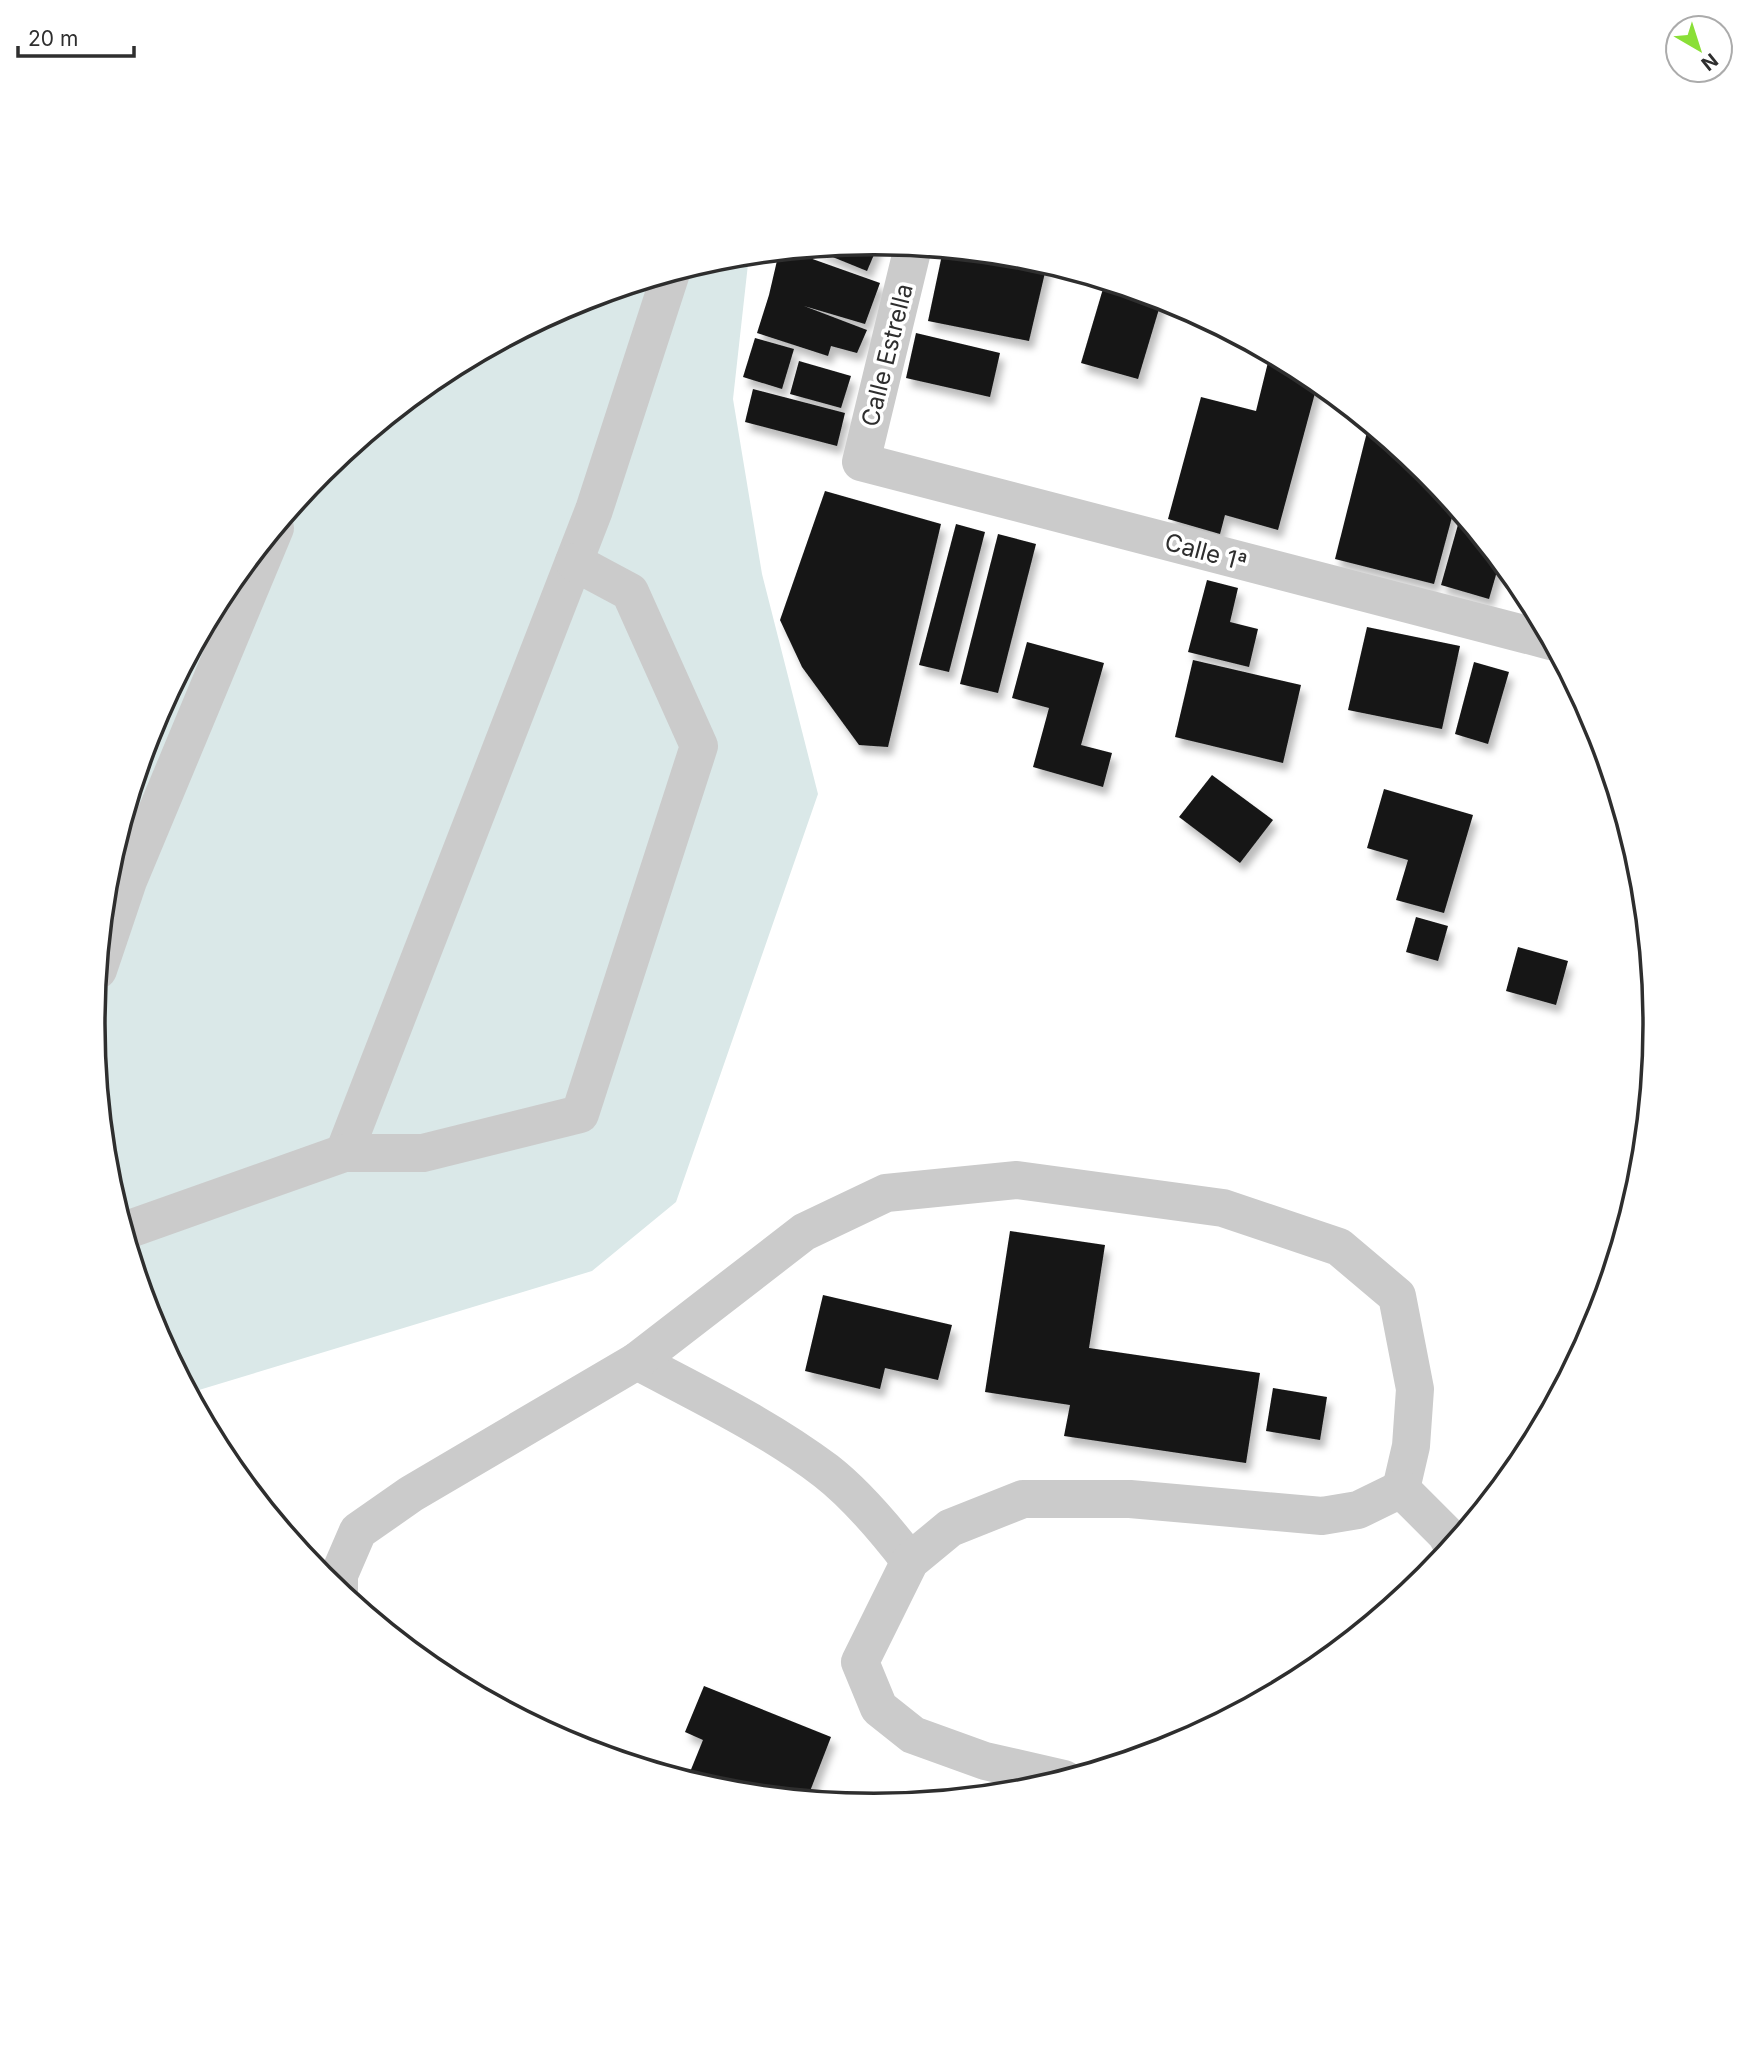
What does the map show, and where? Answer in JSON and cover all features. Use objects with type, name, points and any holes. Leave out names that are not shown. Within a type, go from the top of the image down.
[{"type":"street","name":"Calle Estrella","points":[[861,463],[912,257]]},
{"type":"street","points":[[344,1153],[594,510],[668,283]]},
{"type":"street","name":"Calle 1ª","points":[[861,463],[1539,638]]},
{"type":"street","points":[[111,930],[128,881],[262,558]]},
{"type":"street","points":[[133,1228],[344,1153],[423,1153],[580,1114],[699,746],[630,592],[574,562]]},
{"type":"street","points":[[339,1576],[358,1531],[411,1494],[637,1361],[804,1232],[886,1193],[1017,1180],[1223,1208],[1339,1247],[1397,1296],[1415,1388],[1411,1446],[1401,1489]]},
{"type":"street","points":[[637,1361],[754,1423],[827,1472],[878,1521],[910,1561]]},
{"type":"street","points":[[1401,1489],[1447,1536]]},
{"type":"street","points":[[1041,1774],[985,1762],[913,1735],[879,1709],[860,1662],[910,1561],[950,1528],[1023,1499],[1130,1499],[1322,1516],[1357,1510],[1401,1489]]},
{"type":"shaded area","points":[[748,266],[733,399],[762,574],[818,794],[676,1202],[592,1271],[198,1390],[184,1364],[146,1271],[120,1174],[107,1074],[105,1024],[112,924],[131,825],[146,777],[184,684],[208,639],[264,556],[330,480],[406,414],[490,358],[534,334],[627,296],[675,281]]},
{"type":"building","points":[[874,255],[867,271],[832,257]]},
{"type":"building","points":[[811,258],[880,283],[865,324],[804,306],[867,330],[857,353],[831,346],[828,356],[757,333],[777,262]]},
{"type":"building","points":[[941,259],[1045,275],[1029,341],[928,321]]},
{"type":"building","points":[[1103,290],[1159,310],[1138,379],[1081,363]]},
{"type":"building","points":[[916,333],[1000,353],[990,397],[906,378]]},
{"type":"building","points":[[755,338],[794,349],[782,389],[743,377]]},
{"type":"building","points":[[799,361],[851,376],[841,408],[790,394]]},
{"type":"building","points":[[1268,364],[1315,395],[1278,530],[1225,515],[1220,534],[1168,519],[1201,397],[1256,411]]},
{"type":"building","points":[[753,389],[845,413],[837,446],[745,422]]},
{"type":"building","points":[[1366,434],[1418,480],[1452,517],[1434,584],[1335,559]]},
{"type":"building","points":[[825,491],[941,524],[888,747],[859,745],[802,667],[780,620]]},
{"type":"building","points":[[956,524],[985,532],[949,672],[919,665]]},
{"type":"building","points":[[1458,524],[1496,574],[1489,599],[1441,585]]},
{"type":"building","points":[[998,534],[1036,544],[998,693],[960,684]]},
{"type":"building","points":[[1207,580],[1238,588],[1230,622],[1258,629],[1249,667],[1188,652]]},
{"type":"building","points":[[1367,627],[1460,646],[1442,729],[1348,710]]},
{"type":"building","points":[[1027,642],[1104,663],[1081,745],[1112,753],[1103,787],[1033,767],[1049,708],[1012,698]]},
{"type":"building","points":[[1193,660],[1301,685],[1283,763],[1175,737]]},
{"type":"building","points":[[1474,662],[1509,672],[1488,744],[1455,734]]},
{"type":"building","points":[[1212,775],[1273,820],[1240,863],[1179,817]]},
{"type":"building","points":[[1384,789],[1473,815],[1444,913],[1396,900],[1408,860],[1367,848]]},
{"type":"building","points":[[1416,917],[1448,926],[1438,961],[1406,952]]},
{"type":"building","points":[[1518,947],[1568,961],[1556,1005],[1506,991]]},
{"type":"building","points":[[1010,1231],[1105,1245],[1089,1348],[1260,1373],[1246,1463],[1064,1436],[1070,1405],[985,1392]]},
{"type":"building","points":[[823,1295],[952,1325],[938,1380],[885,1368],[880,1389],[805,1371]]},
{"type":"building","points":[[1273,1388],[1327,1397],[1320,1440],[1266,1431]]},
{"type":"building","points":[[704,1686],[831,1737],[811,1790],[774,1786],[691,1771],[703,1740],[685,1732]]}]
